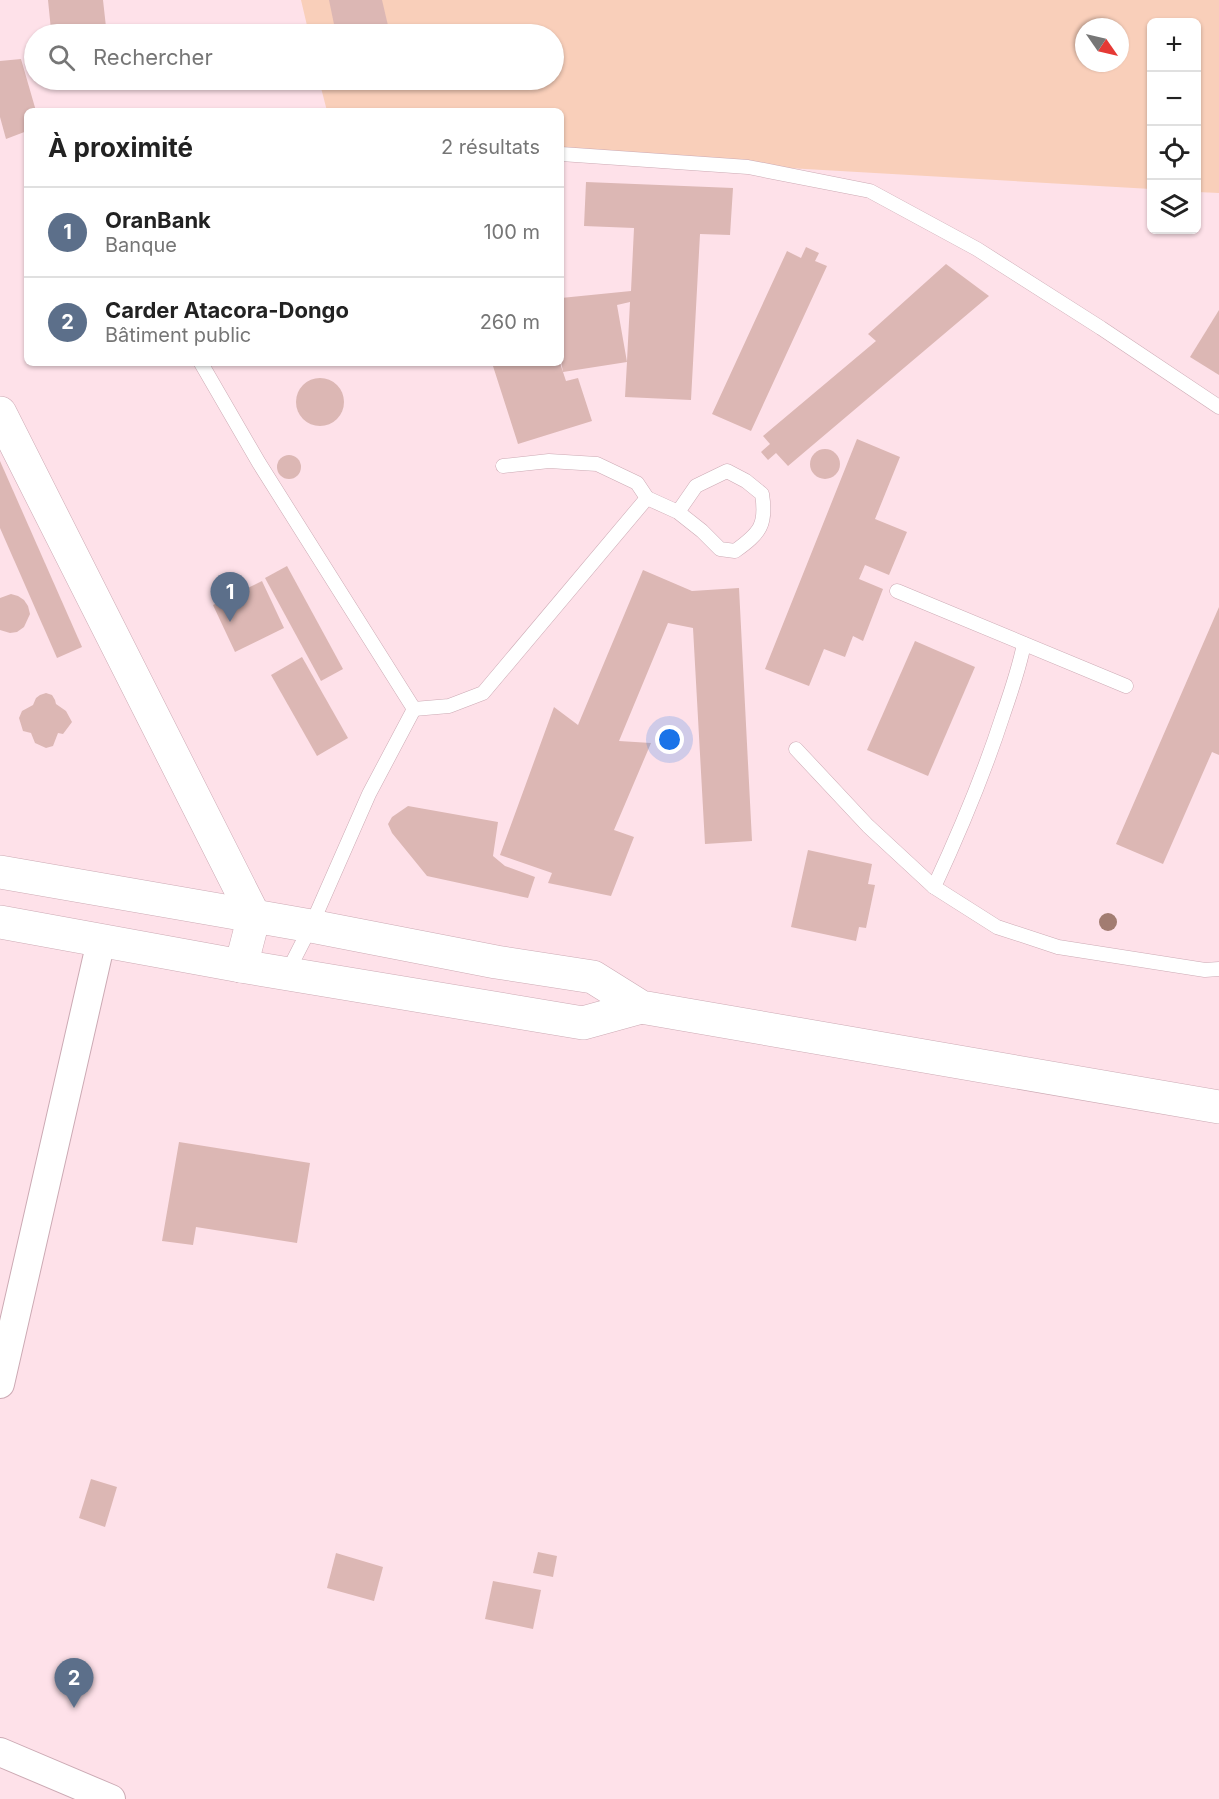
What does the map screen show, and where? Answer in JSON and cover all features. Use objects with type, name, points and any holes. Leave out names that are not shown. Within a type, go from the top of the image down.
[{"type":"main road","points":[[0,413],[254,916],[241,966]]},
{"type":"main road","points":[[0,872],[311,926],[496,962],[593,977],[641,1007],[1219,1107]]},
{"type":"main road","points":[[0,922],[241,966],[583,1023],[641,1007]]},
{"type":"street","points":[[0,1384],[101,941]]},
{"type":"street","points":[[0,1752],[111,1799]]},
{"type":"lane","points":[[564,154],[748,167],[870,191],[977,249],[1219,407]]},
{"type":"lane","points":[[203,366],[260,463],[414,709]]},
{"type":"lane","points":[[503,466],[549,461],[597,464],[637,483],[647,498],[678,512],[720,549],[735,551],[750,540],[760,527],[765,512],[762,494],[727,471],[696,486],[678,512]]},
{"type":"lane","points":[[414,709],[449,706],[483,693],[647,498]]},
{"type":"lane","points":[[897,591],[1126,686]]},
{"type":"lane","points":[[934,887],[963,826],[992,750],[1024,645]]},
{"type":"lane","points":[[287,973],[311,926],[369,794],[414,709]]},
{"type":"lane","points":[[796,749],[868,826],[934,887],[997,927],[1059,947],[1205,970],[1219,969]]},
{"type":"shaded area","points":[[301,0],[1219,0],[1219,193],[1201,192],[1201,18],[1147,18],[1147,189],[564,155],[564,108],[326,108],[322,90],[564,90],[564,24],[307,24]]},
{"type":"building","points":[[48,0],[103,0],[106,24],[50,24]]},
{"type":"building","points":[[329,0],[382,0],[388,24],[334,24]]},
{"type":"building","points":[[21,59],[24,69],[24,90],[30,90],[35,108],[24,108],[24,132],[6,139],[0,117],[0,61]]},
{"type":"building","points":[[586,182],[733,188],[730,235],[700,234],[691,400],[625,397],[627,362],[563,372],[562,366],[564,366],[564,298],[631,291],[634,228],[584,226]],"holes":[[[630,302],[627,362],[617,305]]]},
{"type":"building","points":[[806,247],[819,253],[815,261],[827,266],[751,431],[712,414],[787,251],[801,258]]},
{"type":"building","points":[[946,264],[989,296],[788,466],[776,453],[768,460],[761,452],[770,444],[763,436],[876,341],[868,334]]},
{"type":"building","points":[[1219,310],[1219,375],[1190,357]]},
{"type":"building","points":[[493,366],[561,366],[566,381],[578,378],[592,421],[518,444]]},
{"type":"building","points":[[315,378],[325,378],[340,388],[344,402],[343,411],[334,422],[325,426],[315,426],[300,416],[296,407],[296,397],[306,382]]},
{"type":"building","points":[[857,439],[900,457],[875,519],[907,532],[889,575],[865,565],[859,579],[883,589],[863,641],[853,636],[845,657],[824,649],[809,686],[765,669]]},
{"type":"building","points":[[825,449],[836,453],[840,464],[836,475],[825,479],[814,475],[810,464],[814,453]]},
{"type":"building","points":[[289,455],[298,458],[301,467],[298,476],[289,479],[280,476],[277,467],[280,458]]},
{"type":"building","points":[[0,461],[82,647],[57,658],[0,528]]},
{"type":"building","points":[[287,566],[343,669],[321,681],[265,578]]},
{"type":"building","points":[[643,570],[692,591],[739,588],[752,841],[705,844],[693,628],[668,623],[619,741],[651,743],[614,830],[634,837],[611,896],[548,883],[552,873],[500,855],[554,707],[578,725]]},
{"type":"building","points":[[262,581],[284,628],[235,652],[213,605]]},
{"type":"building","points":[[11,594],[24,600],[30,614],[24,627],[17,632],[10,633],[0,630],[0,598]]},
{"type":"building","points":[[1219,607],[1219,755],[1212,752],[1163,864],[1116,844]]},
{"type":"building","points":[[915,641],[975,667],[928,776],[867,750]]},
{"type":"building","points":[[302,657],[348,738],[317,756],[271,675]]},
{"type":"building","points":[[46,693],[52,695],[56,704],[66,711],[72,722],[63,734],[58,733],[53,746],[46,748],[35,743],[31,733],[23,731],[19,718],[22,711],[33,705],[36,698]]},
{"type":"building","points":[[408,806],[498,822],[493,856],[505,866],[535,877],[528,898],[427,876],[392,833],[388,824],[392,817]]},
{"type":"building","points":[[808,850],[872,864],[868,884],[875,885],[866,928],[859,927],[856,941],[791,927]]},
{"type":"building","points":[[179,1142],[310,1163],[297,1243],[196,1227],[193,1245],[162,1241]]},
{"type":"building","points":[[91,1479],[117,1487],[105,1527],[79,1518]]},
{"type":"building","points":[[538,1552],[557,1556],[553,1577],[533,1573]]},
{"type":"building","points":[[336,1553],[383,1567],[374,1601],[327,1588]]},
{"type":"building","points":[[493,1581],[541,1590],[533,1629],[485,1619]]},
{"type":"place","name":"OranBank","points":[[230,622]]},
{"type":"place","name":"Carder Atacora-Dongo","points":[[74,1708]]}]
